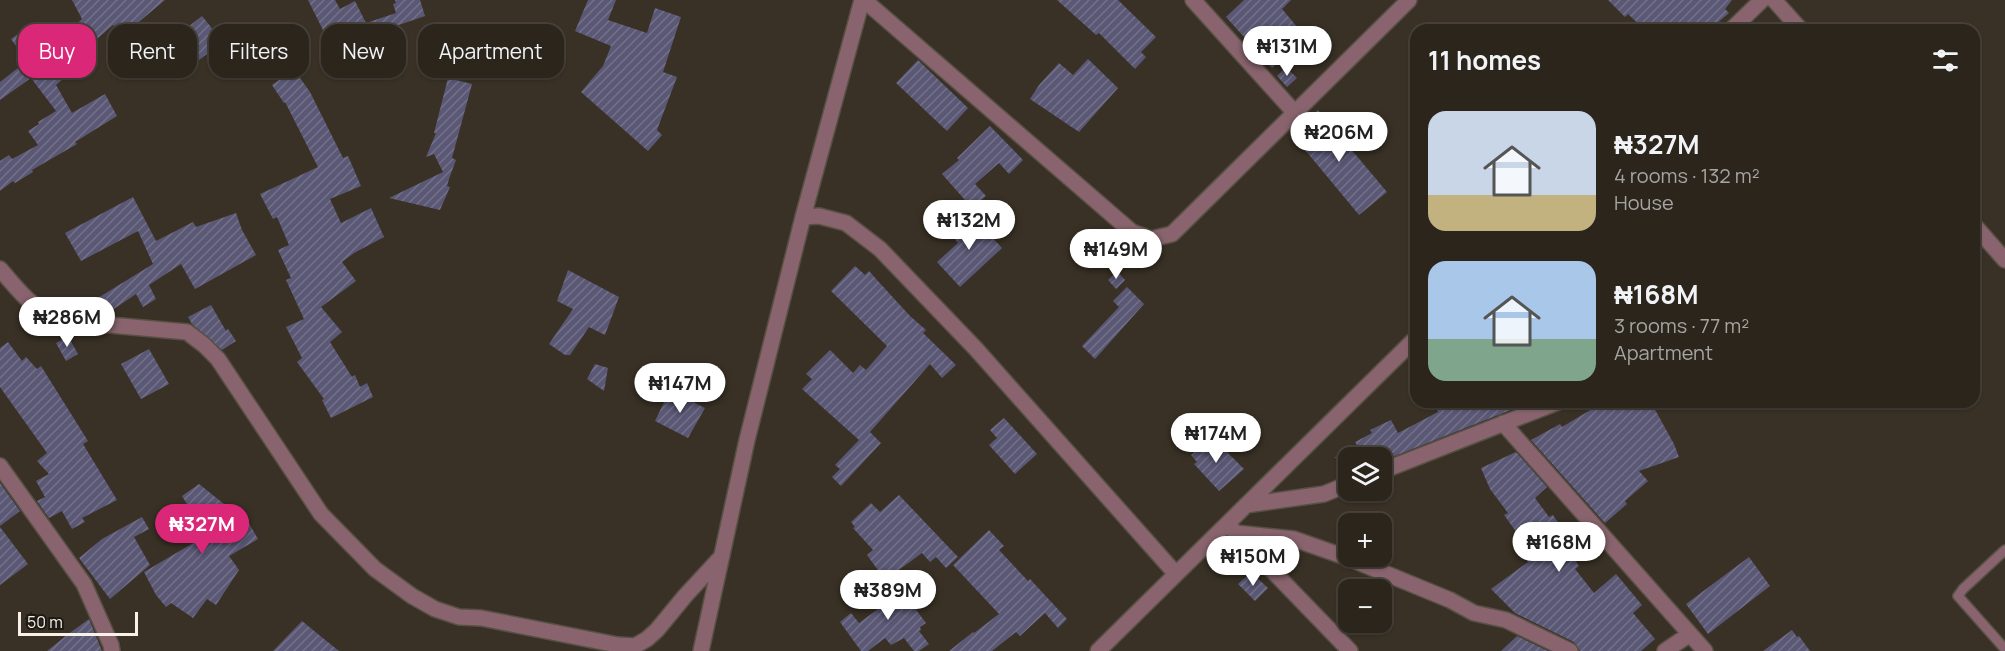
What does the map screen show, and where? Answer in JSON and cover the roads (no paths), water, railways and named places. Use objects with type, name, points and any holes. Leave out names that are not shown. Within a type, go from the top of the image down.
[{"type":"street","points":[[700,651],[747,440],[803,217],[863,0],[1132,232],[1151,239],[1172,234],[1409,0]]},
{"type":"street","points":[[1193,0],[1295,112]]},
{"type":"street","points":[[1737,24],[1762,0]]},
{"type":"street","points":[[1774,0],[1796,24]]},
{"type":"street","points":[[803,217],[819,216],[846,223],[880,249],[976,349],[1176,574]]},
{"type":"street","points":[[1980,232],[2005,260]]},
{"type":"street","points":[[0,269],[32,305],[50,316],[66,321],[187,332],[204,345],[218,359],[321,514],[375,569],[412,596],[435,609],[459,617],[481,618],[618,645],[635,646],[657,630],[722,556]]},
{"type":"street","points":[[1098,651],[1176,574],[1231,529],[1246,505],[1410,344]]},
{"type":"street","points":[[1392,467],[1542,408]]},
{"type":"street","points":[[1503,423],[1705,651]]},
{"type":"street","points":[[0,466],[84,584],[112,651]]},
{"type":"street","points":[[1246,505],[1324,494],[1338,488]]},
{"type":"street","points":[[1231,529],[1350,651]]},
{"type":"street","points":[[1231,529],[1294,539],[1348,558],[1450,600],[1474,613],[1506,620],[1570,651]]},
{"type":"street","points":[[1665,651],[1690,634]]},
{"type":"lane","points":[[2005,550],[1958,596],[2005,649]]}]
